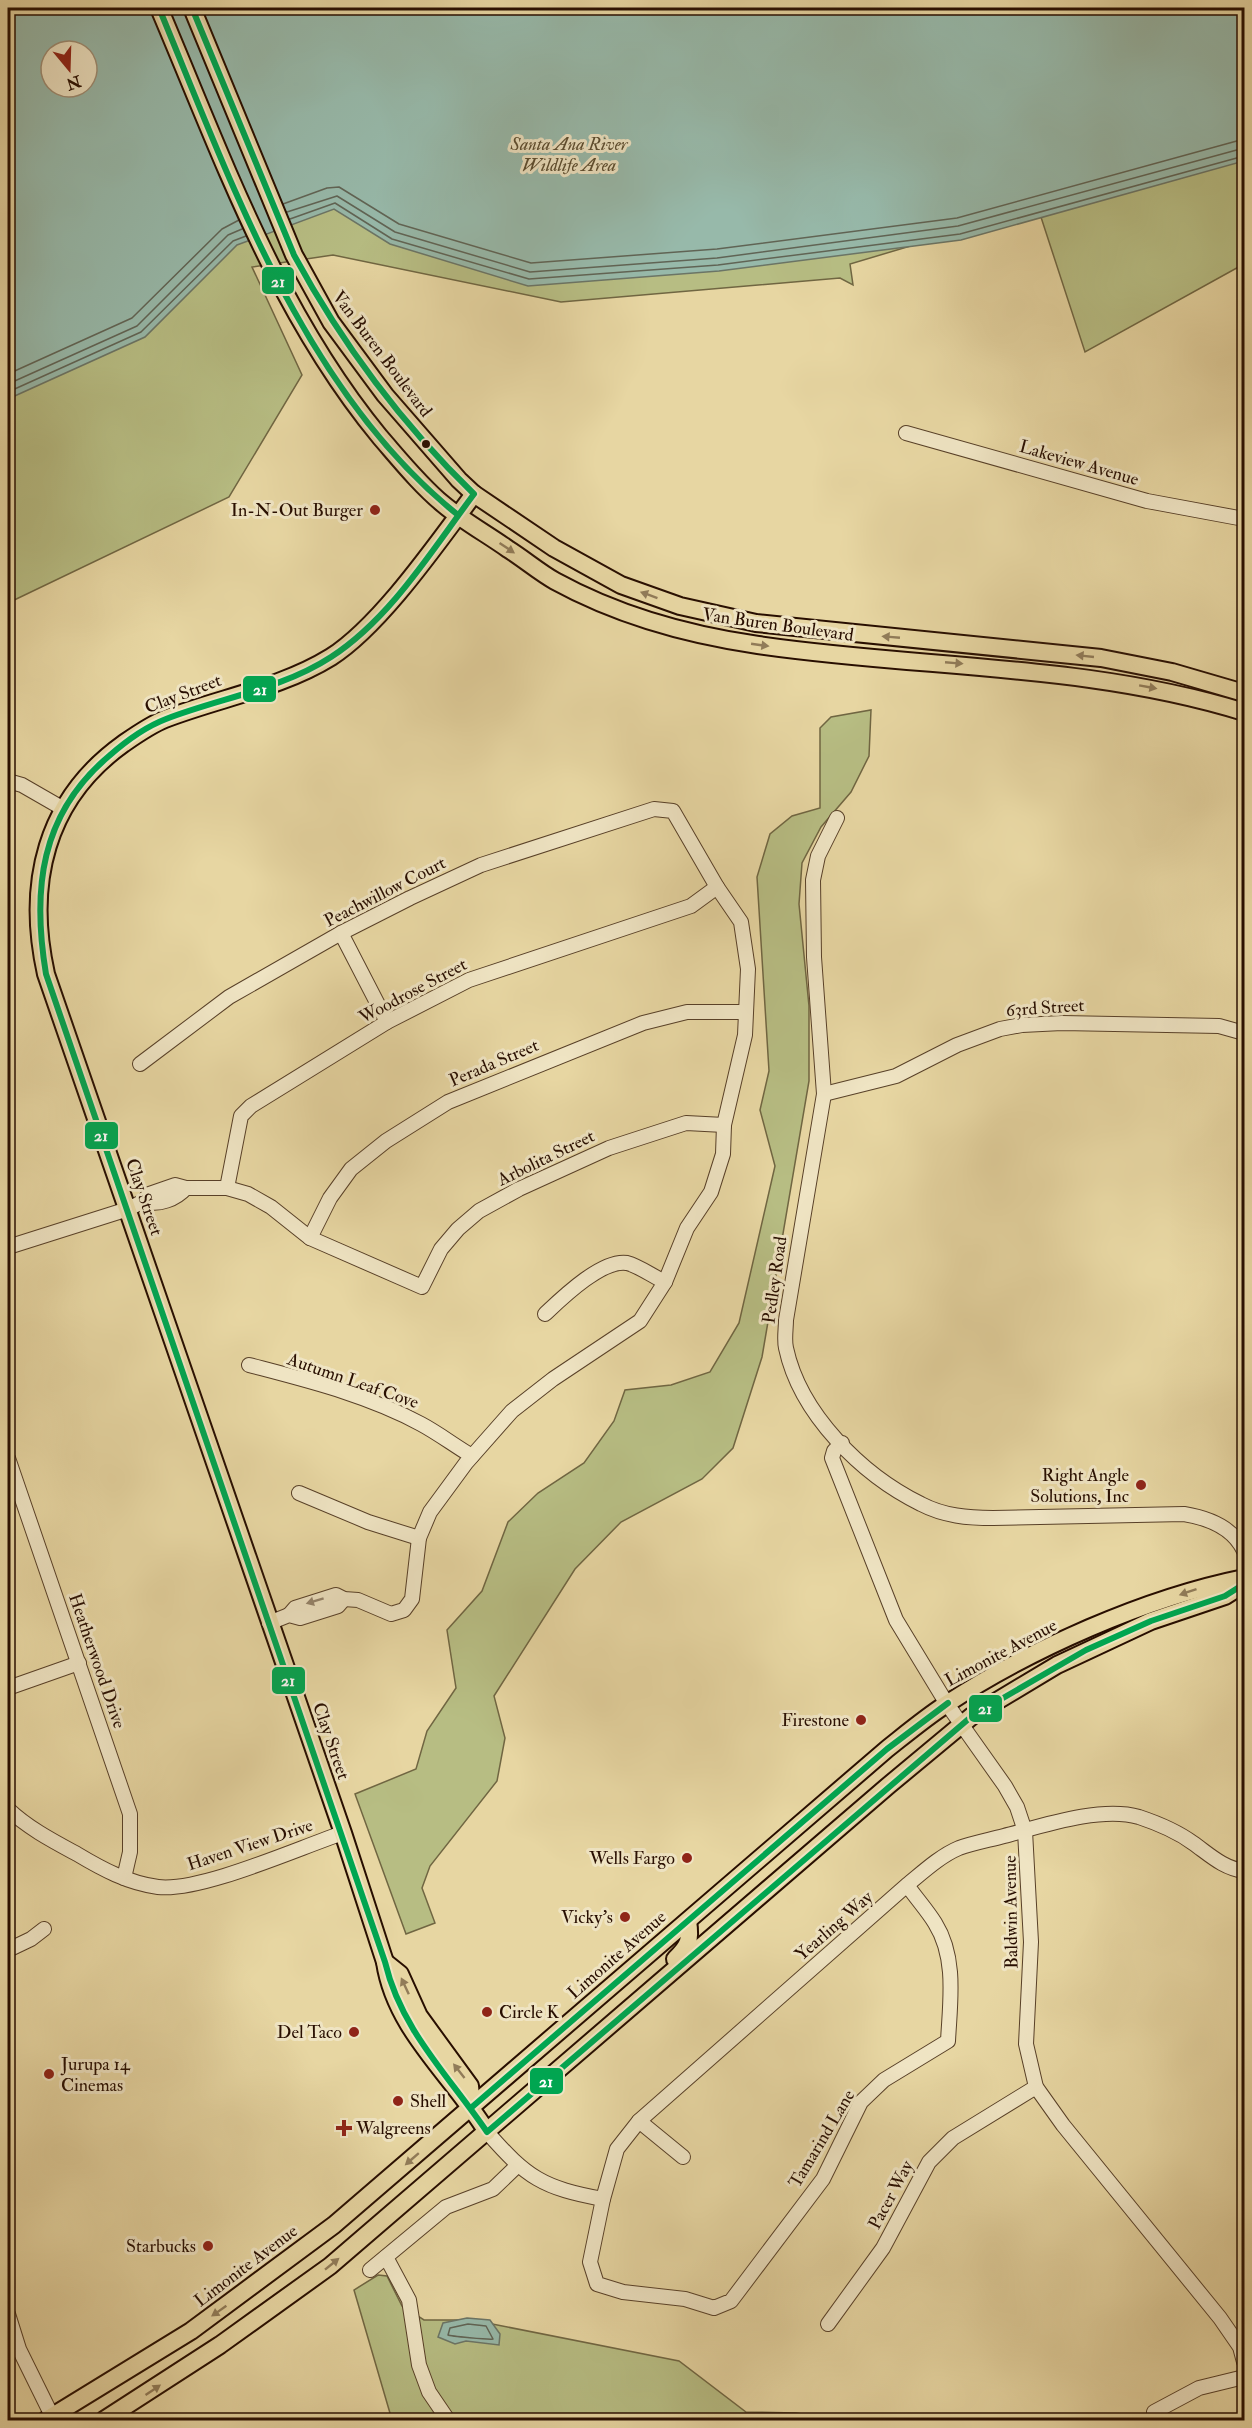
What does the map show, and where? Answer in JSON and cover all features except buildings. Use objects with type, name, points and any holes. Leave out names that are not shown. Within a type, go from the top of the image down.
[{"type":"main road","name":"Van Buren Boulevard","points":[[159,8],[259,244],[300,322],[354,405],[405,466],[458,515],[555,580],[613,607],[680,630],[757,645],[1096,678],[1166,691],[1245,712]]},
{"type":"main road","name":"Van Buren Boulevard","points":[[192,8],[283,229],[313,293],[349,347],[432,450],[474,494],[554,548],[601,574],[680,606],[756,623],[1101,658],[1172,672],[1245,693]]},
{"type":"main road","name":"Clay Street","points":[[474,494],[405,583],[348,644],[331,657],[299,673],[154,723],[109,754],[87,776],[62,808],[48,842],[42,867],[38,918],[41,953],[46,974],[342,1833],[385,1962],[388,1978],[412,2030],[459,2095],[472,2107],[487,2132]]},
{"type":"main road","name":"Limonite Avenue","points":[[51,2419],[166,2347],[266,2277],[364,2200],[887,1749],[947,1704],[1076,1635],[1205,1586],[1245,1578]]},
{"type":"main road","name":"Limonite Avenue","points":[[104,2421],[212,2350],[321,2273],[961,1725],[1021,1685],[1086,1650],[1151,1621],[1225,1596],[1245,1584]]},
{"type":"main road","points":[[597,2036],[604,2021],[688,1947],[691,1936],[688,1920]]},
{"type":"street","name":"Lakeview Avenue","points":[[906,433],[1147,501],[1245,519]]},
{"type":"street","points":[[8,781],[22,785],[62,808]]},
{"type":"street","name":"Peachwillow Court","points":[[140,1064],[229,997],[341,933],[481,865],[654,809],[673,811],[717,887]]},
{"type":"street","name":"Pedley Road","points":[[837,818],[818,856],[813,880],[814,957],[824,1094],[786,1320],[786,1346],[808,1400],[842,1443],[868,1468],[912,1499],[929,1507],[964,1518],[1184,1514],[1204,1518],[1224,1527],[1245,1551]]},
{"type":"street","points":[[269,1623],[290,1615],[295,1608],[336,1595],[344,1599],[358,1600],[391,1614],[404,1610],[412,1599],[419,1538],[430,1512],[472,1456],[512,1411],[553,1379],[640,1321],[665,1282],[687,1228],[711,1192],[723,1154],[724,1125],[745,1035],[748,969],[741,922],[717,887]]},
{"type":"street","name":"Woodrose Street","points":[[227,1188],[241,1116],[251,1106],[387,1022],[469,980],[691,906],[717,887]]},
{"type":"street","points":[[341,933],[387,1022]]},
{"type":"street","name":"Perada Street","points":[[310,1238],[330,1198],[351,1168],[386,1141],[448,1102],[643,1023],[687,1012],[745,1012]]},
{"type":"street","name":"63rd Street","points":[[824,1094],[896,1076],[957,1045],[1000,1029],[1022,1025],[1062,1023],[1219,1026],[1245,1033]]},
{"type":"street","name":"Arbolita Street","points":[[310,1238],[422,1287],[441,1249],[458,1229],[479,1211],[519,1189],[609,1148],[686,1124],[724,1125]]},
{"type":"street","points":[[8,1247],[128,1209],[144,1201],[148,1194],[175,1185],[186,1188],[227,1188],[248,1194],[271,1207],[310,1238]]},
{"type":"street","points":[[545,1314],[578,1284],[612,1265],[627,1263],[665,1282]]},
{"type":"street","name":"Autumn Leaf Cove","points":[[249,1365],[306,1380],[382,1407],[420,1424],[472,1456]]},
{"type":"street","name":"Baldwin Avenue","points":[[842,1443],[834,1451],[832,1458],[896,1620],[947,1704],[1005,1786],[1017,1807],[1025,1831],[1031,1942],[1026,2043],[1036,2087],[1063,2125],[1220,2318],[1240,2347],[1245,2361]]},
{"type":"street","name":"Heatherwood Drive","points":[[8,1458],[11,1479],[79,1663],[130,1814],[130,1852],[124,1878]]},
{"type":"street","points":[[299,1493],[368,1522],[419,1538]]},
{"type":"street","points":[[8,1688],[79,1663]]},
{"type":"street","name":"Haven View Drive","points":[[8,1809],[43,1836],[124,1878],[158,1887],[194,1884],[342,1833]]},
{"type":"street","name":"Yearling Way","points":[[597,2284],[590,2262],[616,2149],[639,2121],[931,1865],[958,1848],[1102,1815],[1137,1817],[1172,1831],[1192,1842],[1209,1857],[1233,1869],[1245,1871]]},
{"type":"street","name":"Tamarind Lane","points":[[597,2284],[623,2292],[685,2299],[714,2308],[731,2301],[823,2179],[861,2102],[884,2080],[948,2041],[951,1984],[949,1957],[936,1924],[907,1885]]},
{"type":"street","points":[[8,1950],[31,1939],[44,1929]]},
{"type":"street","name":"Pacer Way","points":[[828,2324],[883,2248],[929,2162],[953,2138],[1036,2087]]},
{"type":"street","points":[[639,2121],[683,2157]]},
{"type":"street","name":"Clay Street","points":[[487,2132],[518,2165],[542,2183],[567,2192],[603,2199]]},
{"type":"street","points":[[370,2270],[446,2207],[493,2189],[518,2165]]},
{"type":"street","points":[[386,2257],[409,2300],[419,2365],[429,2392],[448,2421]]},
{"type":"street","points":[[8,2314],[20,2349],[51,2419]]},
{"type":"street","points":[[1154,2412],[1199,2388],[1245,2377]]},
{"type":"green space","name":"Santa Ana River Wildlife Area","points":[[8,8],[1244,8],[1244,264],[1085,352],[1038,208],[850,264],[853,285],[840,278],[561,302],[333,255],[252,267],[302,375],[229,497],[8,603]]},
{"type":"green space","points":[[871,710],[869,756],[851,792],[821,827],[802,863],[799,904],[809,1006],[809,1081],[762,1357],[733,1448],[702,1479],[621,1522],[575,1569],[494,1696],[505,1738],[497,1781],[430,1866],[422,1888],[435,1923],[406,1934],[355,1794],[416,1769],[427,1731],[456,1688],[447,1630],[482,1591],[508,1522],[538,1493],[584,1463],[614,1421],[625,1390],[671,1385],[710,1372],[739,1323],[775,1166],[760,1110],[769,1071],[757,877],[770,834],[792,816],[820,808],[820,728],[831,717]]},
{"type":"green space","points":[[378,2275],[387,2276],[402,2306],[424,2320],[472,2320],[679,2361],[746,2412],[796,2413],[842,2420],[392,2420],[354,2290]]},
{"type":"water","name":"Santa Ana River Wildlife Area","points":[[8,8],[1244,8],[1244,161],[961,240],[719,271],[528,286],[390,244],[334,209],[237,245],[145,337],[8,399]]},
{"type":"water","points":[[467,2318],[490,2320],[500,2334],[499,2345],[466,2341],[455,2344],[438,2337],[443,2323]]},
{"type":"transit line","name":"21","points":[[159,8],[245,213],[278,281],[315,347],[357,409],[404,465],[458,515]]},
{"type":"transit line","name":"21","points":[[192,8],[294,255],[313,288],[353,351],[398,411],[474,494],[392,603],[353,641],[331,657],[292,677],[158,722],[122,745],[86,779],[68,803],[55,828],[46,855],[40,913],[42,943],[46,974],[392,1987],[414,2031],[428,2052],[487,2132],[972,1716],[1086,1650],[1151,1621],[1225,1596],[1244,1584]]},
{"type":"transit line","name":"21","points":[[472,2107],[887,1749],[948,1703]]},
{"type":"place","name":"In-N-Out Burger","points":[[375,510]]},
{"type":"place","name":"Right Angle Solutions, Inc","points":[[1141,1485]]},
{"type":"place","name":"Firestone","points":[[861,1720]]},
{"type":"place","name":"Wells Fargo","points":[[687,1858]]},
{"type":"place","name":"Vicky's","points":[[625,1917]]},
{"type":"place","name":"Circle K","points":[[487,2012]]},
{"type":"place","name":"Del Taco","points":[[354,2032]]},
{"type":"place","name":"Jurupa 14 Cinemas","points":[[49,2074]]},
{"type":"place","name":"Shell","points":[[398,2101]]},
{"type":"place","name":"Walgreens","points":[[344,2128]]},
{"type":"place","name":"Starbucks","points":[[208,2246]]}]
